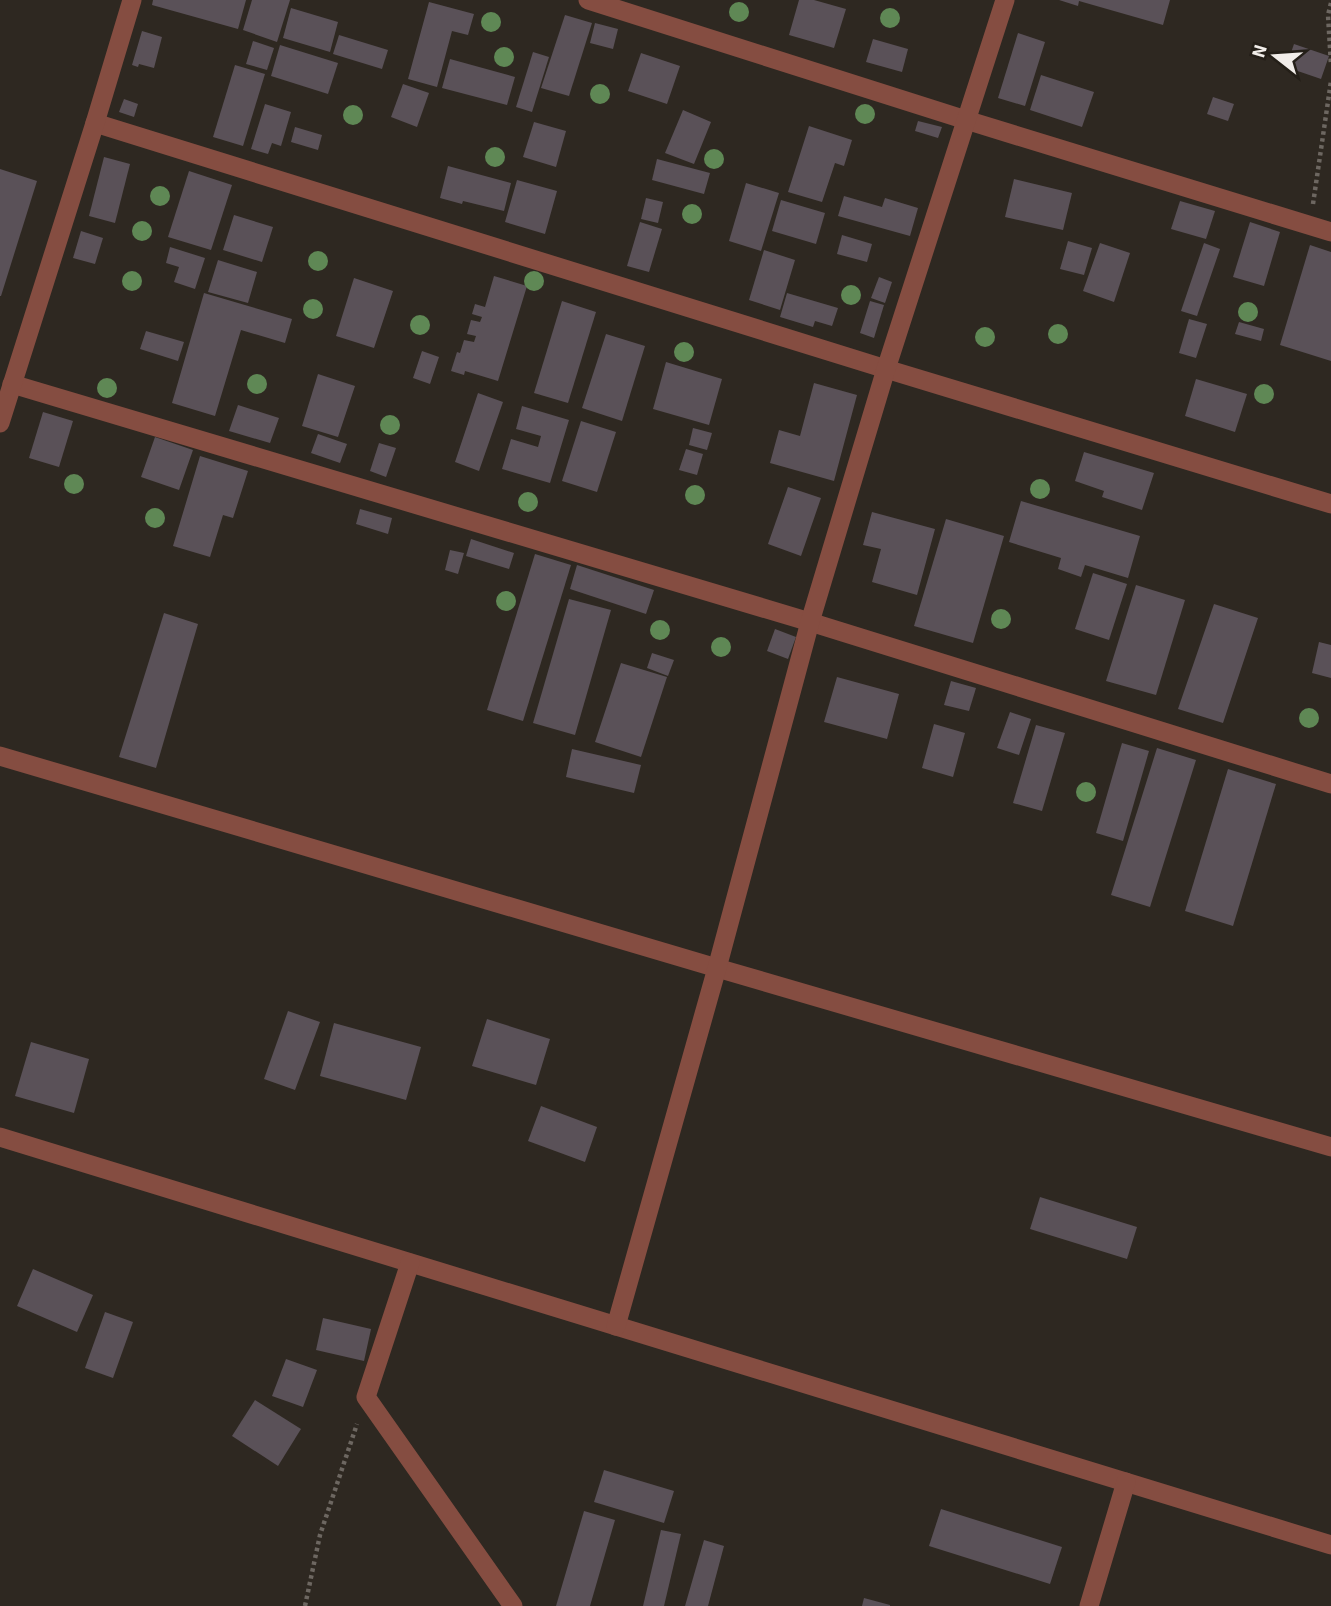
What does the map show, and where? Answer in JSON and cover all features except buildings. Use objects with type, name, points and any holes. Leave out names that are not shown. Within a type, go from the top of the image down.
[{"type":"street","points":[[0,423],[132,0]]},
{"type":"street","points":[[588,0],[1331,232]]},
{"type":"street","points":[[616,1326],[717,968],[810,622],[886,369],[1005,0]]},
{"type":"street","points":[[95,123],[1331,504]]},
{"type":"street","points":[[12,384],[810,622],[1331,784]]},
{"type":"street","points":[[0,756],[1331,1147]]},
{"type":"street","points":[[0,1138],[1331,1545]]},
{"type":"street","points":[[410,1263],[366,1397],[513,1606]]},
{"type":"street","points":[[1089,1606],[1126,1482]]},
{"type":"path","points":[[1331,2],[1328,15],[1331,65]]},
{"type":"path","points":[[1310,226],[1331,80]]},
{"type":"path","points":[[305,1606],[320,1535],[366,1397]]}]
